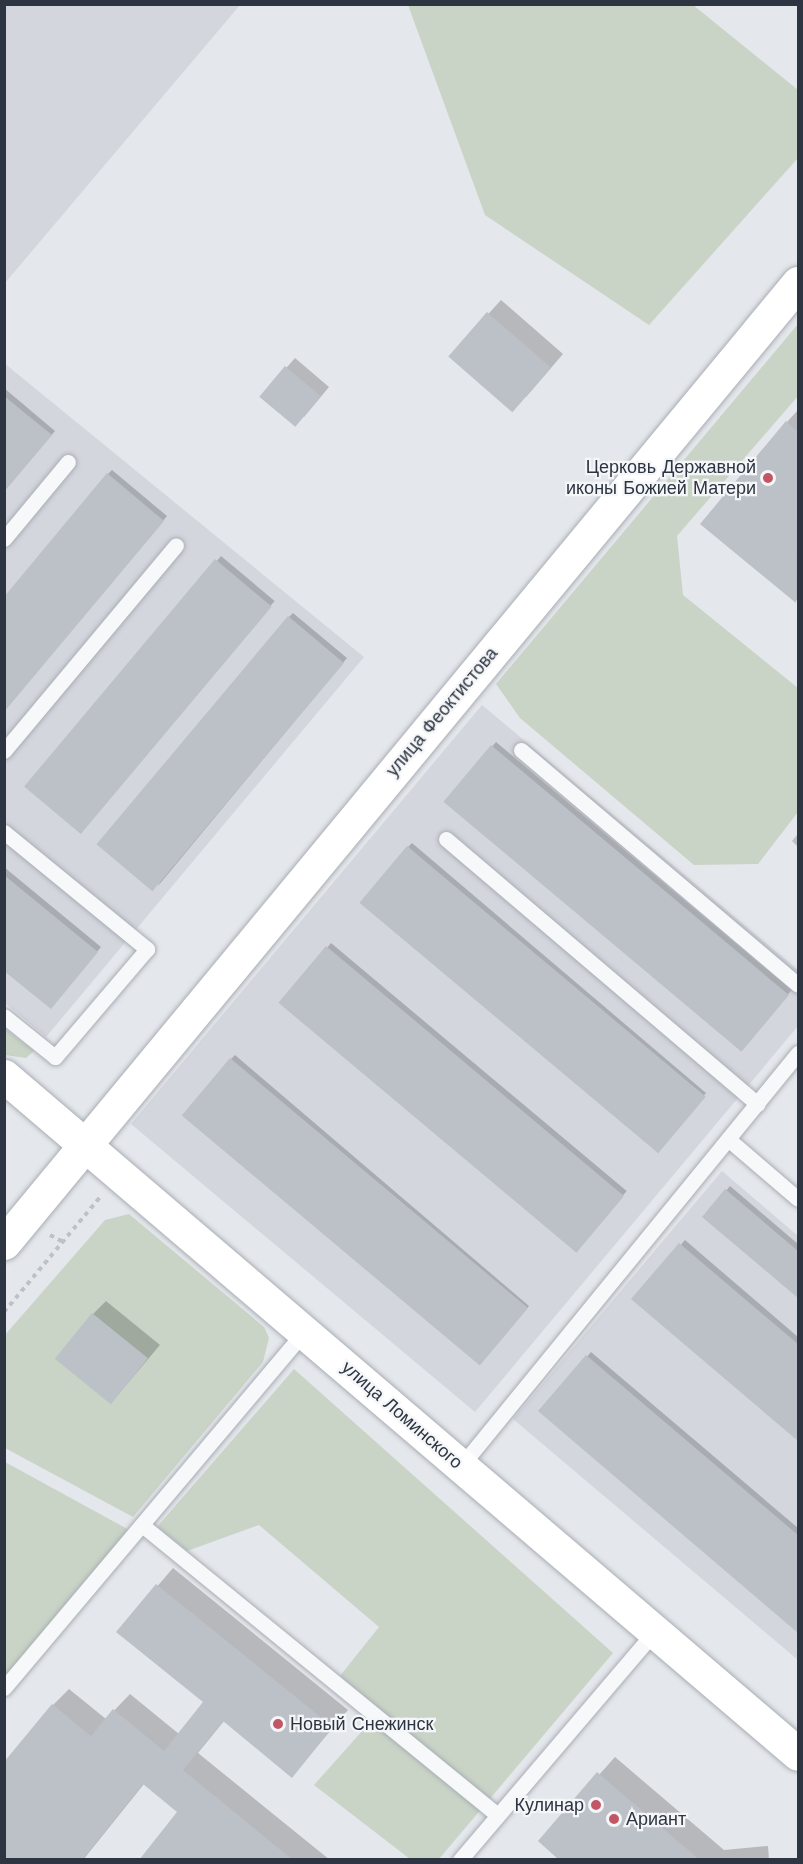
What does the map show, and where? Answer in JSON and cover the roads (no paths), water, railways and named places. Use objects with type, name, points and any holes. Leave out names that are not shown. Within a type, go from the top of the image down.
[{"type":"street","name":"улица Феоктистова","points":[[4,1243],[798,283]]},
{"type":"street","name":"улица Ломинского","points":[[4,1076],[86,1142],[798,1754]]},
{"type":"lane","points":[[4,539],[68,462]]},
{"type":"lane","points":[[4,751],[176,545]]},
{"type":"lane","points":[[521,750],[798,985]]},
{"type":"lane","points":[[4,832],[147,949],[55,1056],[4,1016]]},
{"type":"lane","points":[[446,839],[757,1104]]},
{"type":"lane","points":[[461,1466],[798,1053]]},
{"type":"lane","points":[[728,1139],[798,1199]]},
{"type":"lane","points":[[4,1688],[305,1331]]},
{"type":"lane","points":[[142,1525],[498,1815]]},
{"type":"lane","points":[[460,1860],[655,1631]]},
{"type":"place","name":"Церковь Державной иконы Божией Матери","points":[[768,478]]},
{"type":"place","name":"Новый Снежинск","points":[[278,1724]]},
{"type":"place","name":"Кулинар","points":[[596,1805]]},
{"type":"place","name":"Ариант","points":[[614,1819]]}]
